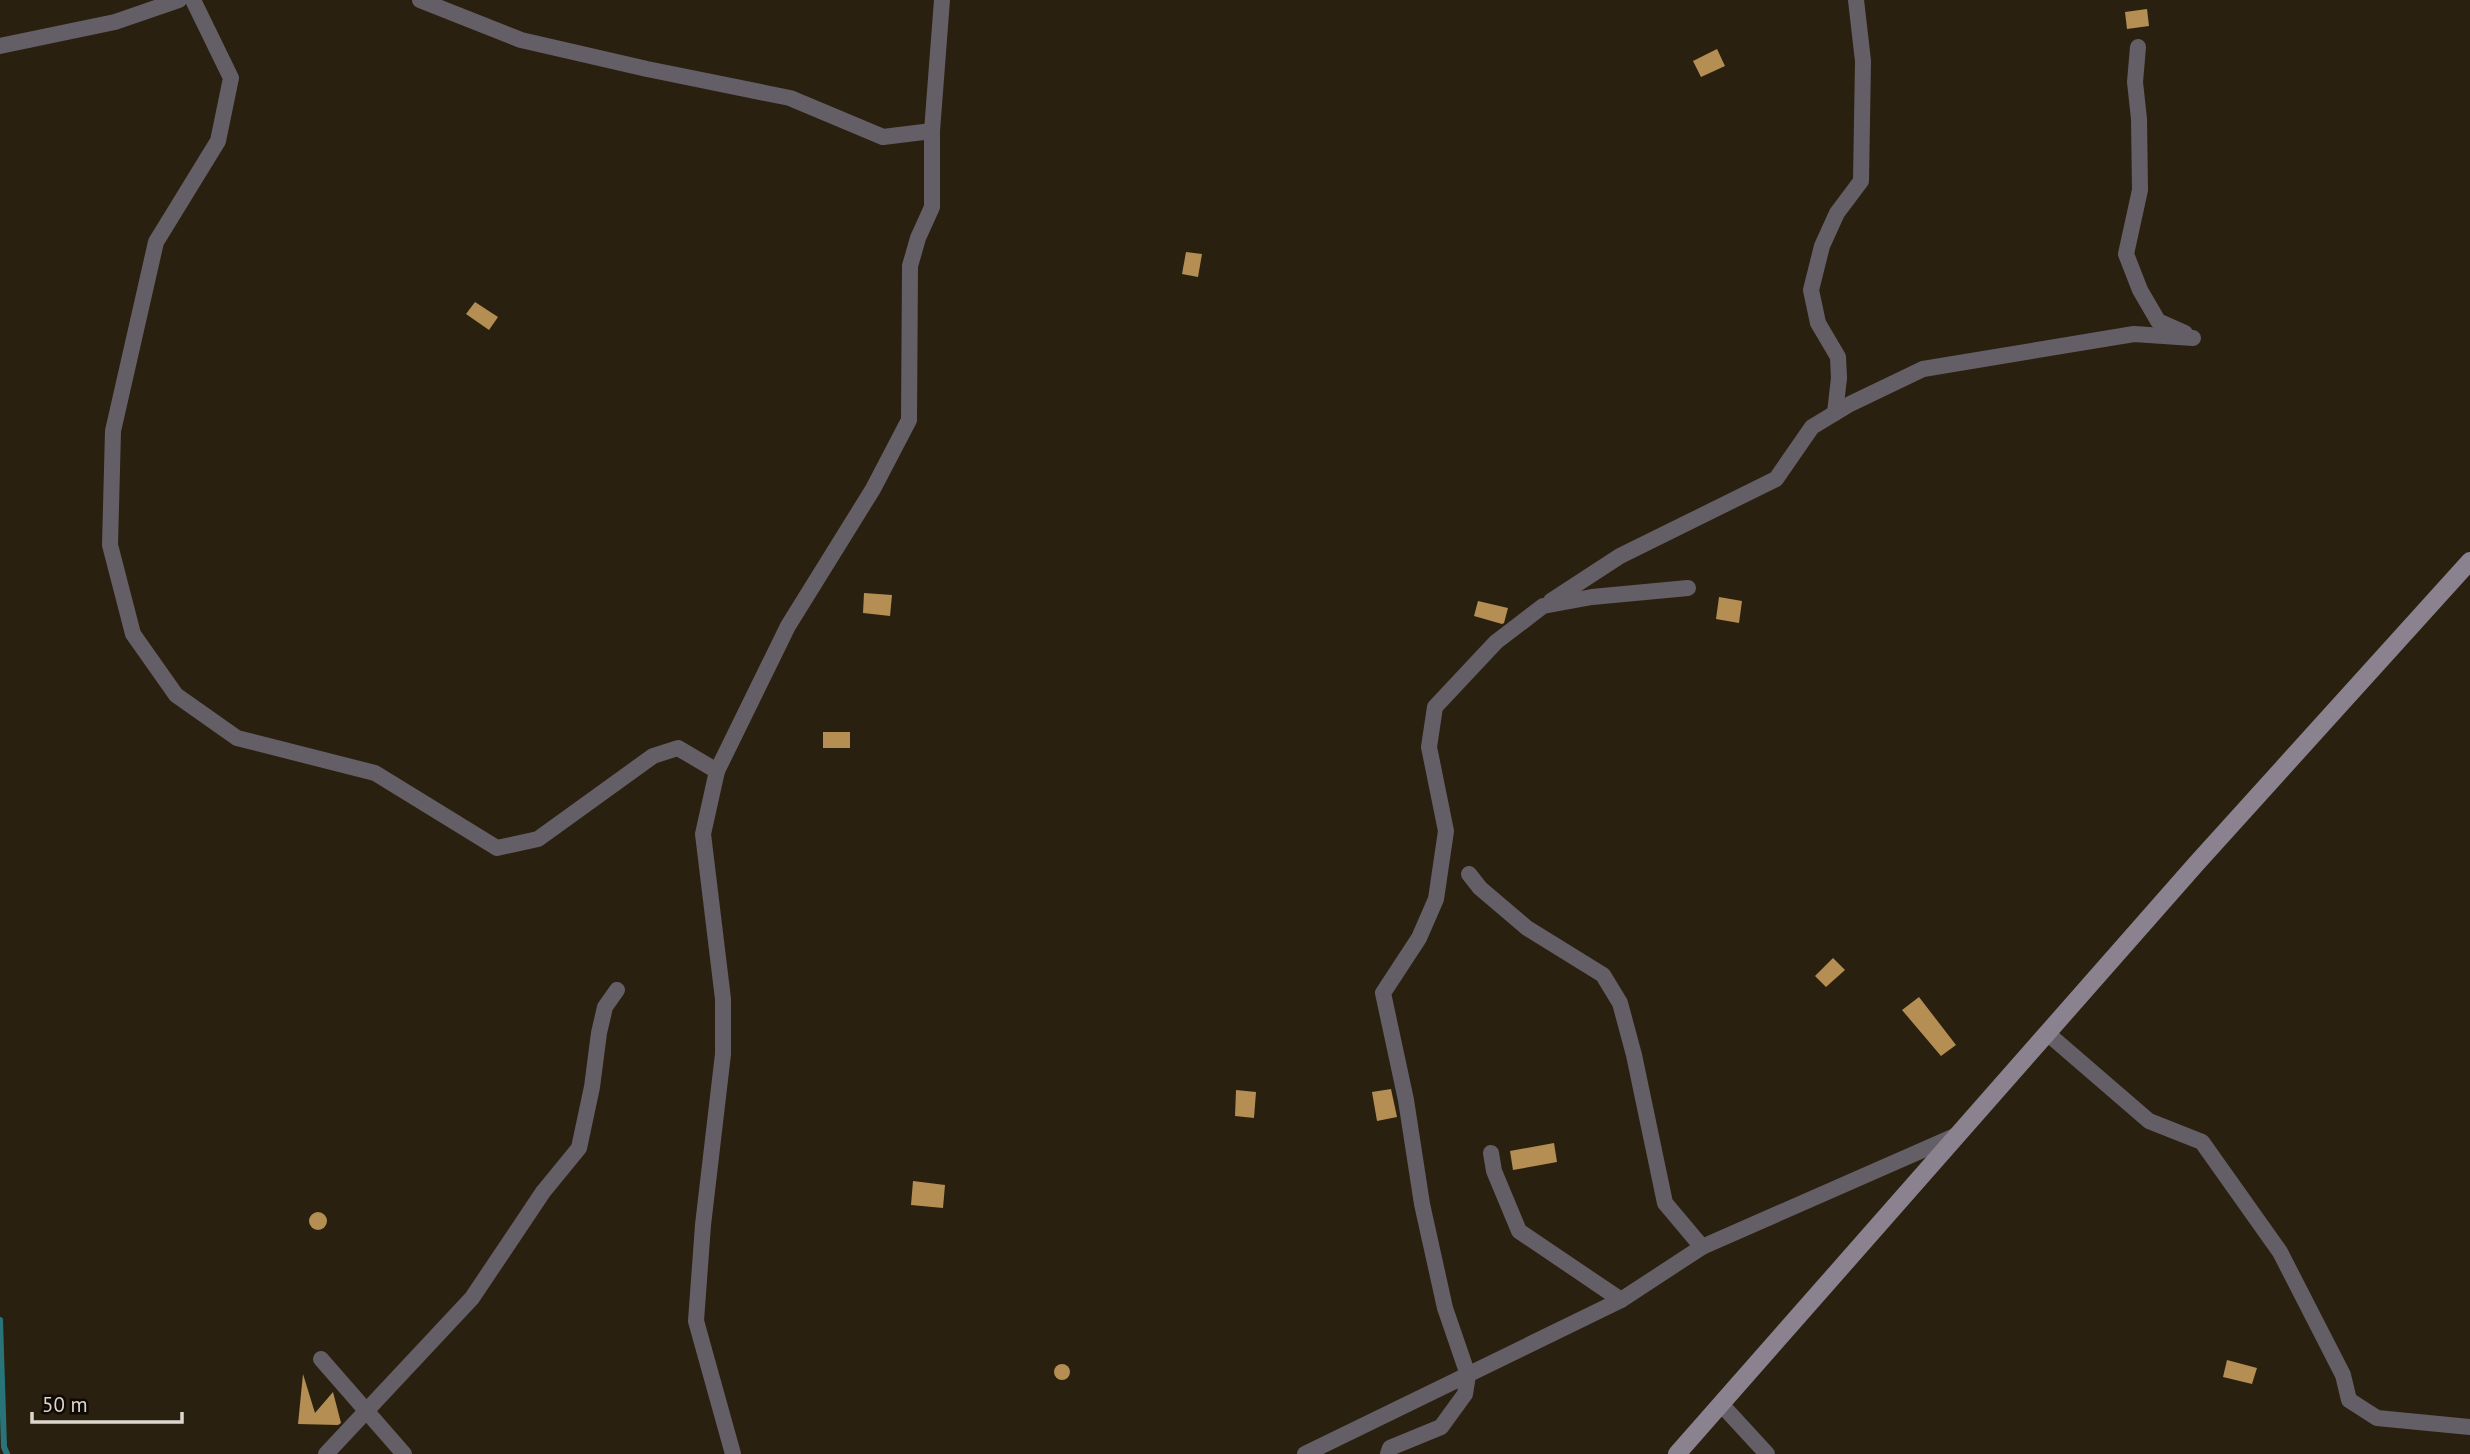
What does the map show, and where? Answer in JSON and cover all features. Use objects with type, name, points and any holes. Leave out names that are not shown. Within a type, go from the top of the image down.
[{"type":"main road","points":[[1677,1454],[2047,1033],[2470,561]]},
{"type":"street","points":[[0,46],[115,22],[179,0]]},
{"type":"street","points":[[193,0],[231,79],[218,141],[156,242],[113,431],[110,545],[133,634],[176,695],[237,738],[375,773],[497,848],[538,839],[653,756],[678,748],[717,771]]},
{"type":"street","points":[[420,0],[521,40],[790,98],[883,137],[933,131]]},
{"type":"street","points":[[733,1454],[696,1321],[703,1225],[723,1054],[723,999],[702,834],[717,771],[788,626],[873,489],[909,420],[910,266],[918,239],[933,207],[933,131],[942,0]]},
{"type":"street","points":[[1835,413],[1839,379],[1838,356],[1818,323],[1811,290],[1822,246],[1838,213],[1861,181],[1864,61],[1856,0]]},
{"type":"street","points":[[1388,1454],[1390,1448],[1441,1427],[1465,1394],[1468,1375],[1442,1295],[1422,1204],[1406,1100],[1383,993],[1419,939],[1436,899],[1446,831],[1429,747],[1435,707],[1496,642],[1543,606],[1620,556],[1776,479],[1812,427],[1923,369],[2134,334],[2193,338],[2158,321],[2140,290],[2126,254],[2140,190],[2139,119],[2135,82],[2138,47]]},
{"type":"street","points":[[1543,606],[1592,597],[1688,588]]},
{"type":"street","points":[[1469,874],[1480,888],[1527,928],[1603,975],[1620,1003],[1634,1055],[1665,1203],[1702,1247]]},
{"type":"street","points":[[327,1454],[472,1298],[543,1192],[579,1148],[592,1087],[601,1020],[605,1007],[617,990]]},
{"type":"street","points":[[2047,1033],[2149,1121],[2202,1142],[2280,1252],[2343,1375],[2349,1400],[2377,1418],[2470,1427]]},
{"type":"street","points":[[1305,1454],[1621,1300],[1702,1247],[1957,1135]]},
{"type":"street","points":[[1491,1153],[1494,1171],[1519,1231],[1621,1300]]},
{"type":"street","points":[[321,1359],[404,1454]]},
{"type":"street","points":[[1721,1404],[1767,1454]]},
{"type":"building","points":[[2147,9],[2149,26],[2127,29],[2125,12]]},
{"type":"building","points":[[1717,49],[1725,66],[1701,77],[1693,61]]},
{"type":"building","points":[[1186,252],[1202,254],[1198,277],[1182,274]]},
{"type":"building","points":[[475,302],[498,317],[489,330],[466,314]]},
{"type":"building","points":[[864,593],[892,595],[890,616],[863,613]]},
{"type":"building","points":[[1719,597],[1742,601],[1739,623],[1716,619]]},
{"type":"building","points":[[1478,601],[1508,608],[1504,623],[1474,616]]},
{"type":"building","points":[[823,732],[850,732],[850,748],[823,748]]},
{"type":"building","points":[[1833,958],[1845,970],[1826,987],[1815,976]]},
{"type":"building","points":[[1919,997],[1956,1045],[1941,1056],[1902,1010]]},
{"type":"building","points":[[1391,1089],[1397,1117],[1377,1121],[1372,1092]]},
{"type":"building","points":[[1236,1090],[1256,1092],[1254,1118],[1235,1116]]},
{"type":"building","points":[[1554,1143],[1557,1162],[1513,1170],[1510,1151]]},
{"type":"building","points":[[913,1181],[945,1185],[943,1208],[911,1205]]},
{"type":"building","points":[[314,1212],[322,1212],[327,1221],[325,1228],[314,1230],[309,1225],[309,1217]]},
{"type":"building","points":[[2227,1360],[2257,1368],[2252,1384],[2223,1377]]},
{"type":"building","points":[[1059,1364],[1065,1364],[1070,1372],[1068,1378],[1059,1380],[1054,1375],[1054,1369]]},
{"type":"building","points":[[303,1374],[315,1413],[333,1392],[341,1423],[298,1424]]},
{"type":"waterway","points":[[0,1320],[4,1447],[7,1454]]}]
